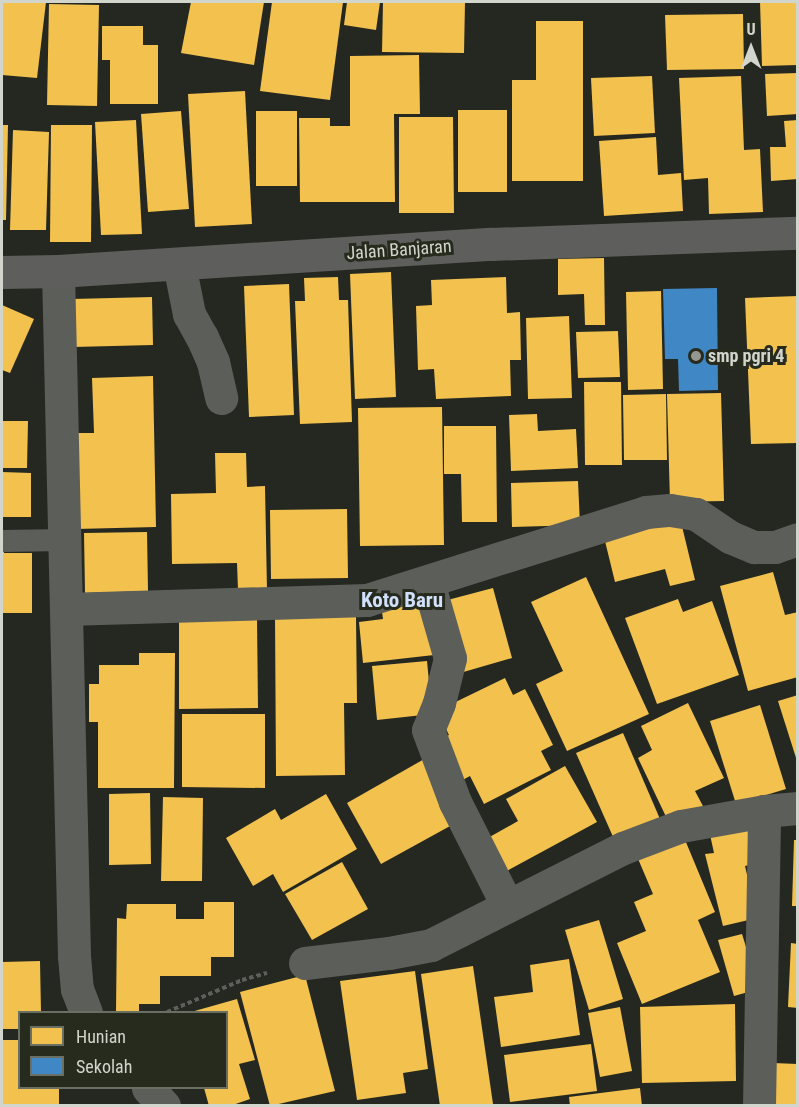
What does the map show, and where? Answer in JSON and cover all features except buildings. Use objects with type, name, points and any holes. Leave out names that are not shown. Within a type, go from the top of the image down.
[{"type":"street","name":"Jalan Banjaran","points":[[2,272],[58,271],[491,244],[798,232]]},
{"type":"street","points":[[179,264],[189,314],[213,362],[221,398]]},
{"type":"street","points":[[58,271],[74,956],[77,989],[86,1011]]},
{"type":"street","points":[[66,609],[367,600],[646,512],[670,510],[696,514],[730,537],[754,547],[775,547],[798,539]]},
{"type":"street","points":[[428,582],[450,658],[439,703],[428,730],[455,802],[507,905]]},
{"type":"street","points":[[305,963],[389,953],[431,945],[612,853],[681,826],[764,811],[798,808]]},
{"type":"street","points":[[759,1106],[764,811]]},
{"type":"street","points":[[149,1089],[164,1106]]},
{"type":"lane","points":[[2,541],[66,540]]},
{"type":"path","points":[[169,1011],[242,980],[305,963]]},
{"type":"place","name":"smp pgri 4","points":[[696,356]]},
{"type":"district","name":"Koto Baru","points":[[402,600]]}]
